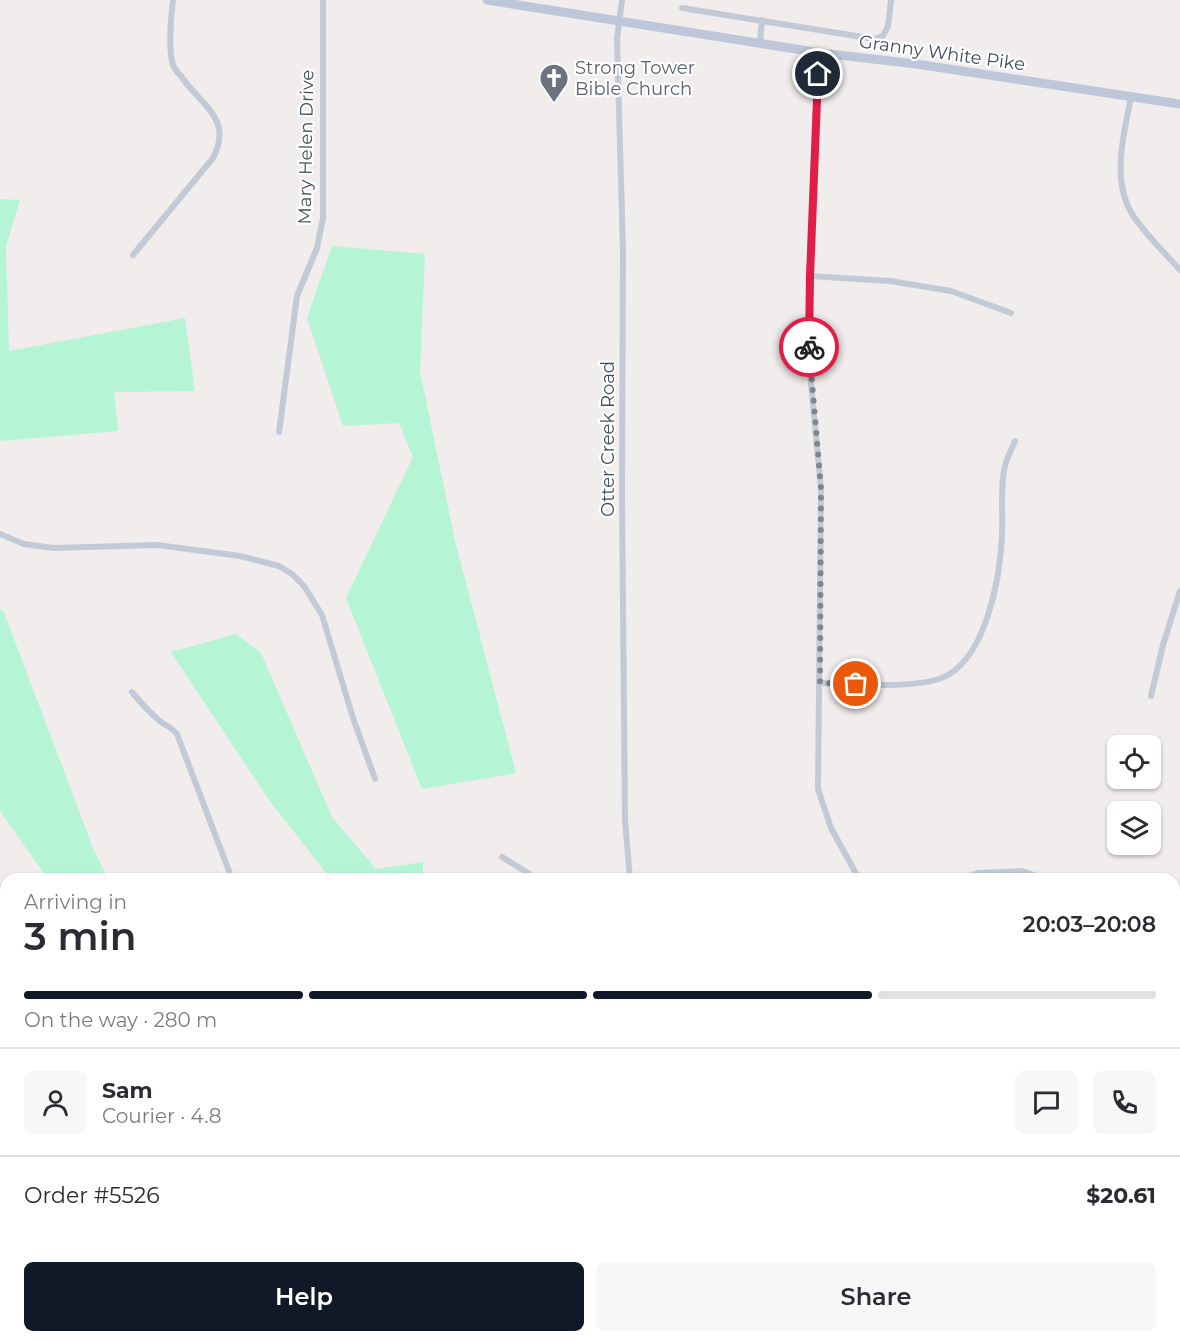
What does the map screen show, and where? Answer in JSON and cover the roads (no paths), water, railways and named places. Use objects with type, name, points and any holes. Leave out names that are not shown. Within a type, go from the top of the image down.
[{"type":"main road","name":"Granny White Pike","points":[[487,0],[525,3],[821,53],[916,64],[1180,104]]},
{"type":"street","points":[[133,255],[213,158],[220,137],[219,126],[209,108],[185,83],[173,64],[170,23],[173,0]]},
{"type":"street","name":"Mary Helen Drive","points":[[279,432],[297,296],[318,248],[323,218],[322,0]]},
{"type":"street","name":"Otter Creek Road","points":[[622,0],[618,20],[623,252],[622,496],[625,828],[629,873]]},
{"type":"street","points":[[682,8],[879,38],[886,30],[891,0]]},
{"type":"street","points":[[760,42],[762,20]]},
{"type":"street","points":[[821,53],[816,97],[809,362],[821,489],[818,789],[831,828],[856,873]]},
{"type":"street","points":[[1131,96],[1120,166],[1124,194],[1140,225],[1180,270]]},
{"type":"street","points":[[810,276],[890,281],[951,291],[1011,313]]},
{"type":"street","points":[[820,683],[914,684],[940,679],[958,668],[986,627],[998,576],[1002,537],[1004,468],[1015,441]]},
{"type":"street","points":[[0,534],[24,544],[53,548],[157,545],[234,555],[279,566],[292,574],[304,586],[322,615],[353,718],[375,779]]},
{"type":"street","points":[[1151,696],[1163,645],[1180,591]]},
{"type":"street","points":[[132,692],[146,709],[177,734],[230,873]]},
{"type":"street","points":[[502,857],[528,873]]},
{"type":"street","points":[[978,873],[1022,871],[1028,873]]},
{"type":"place","name":"Strong Tower Bible Church","points":[[554,104]]}]
